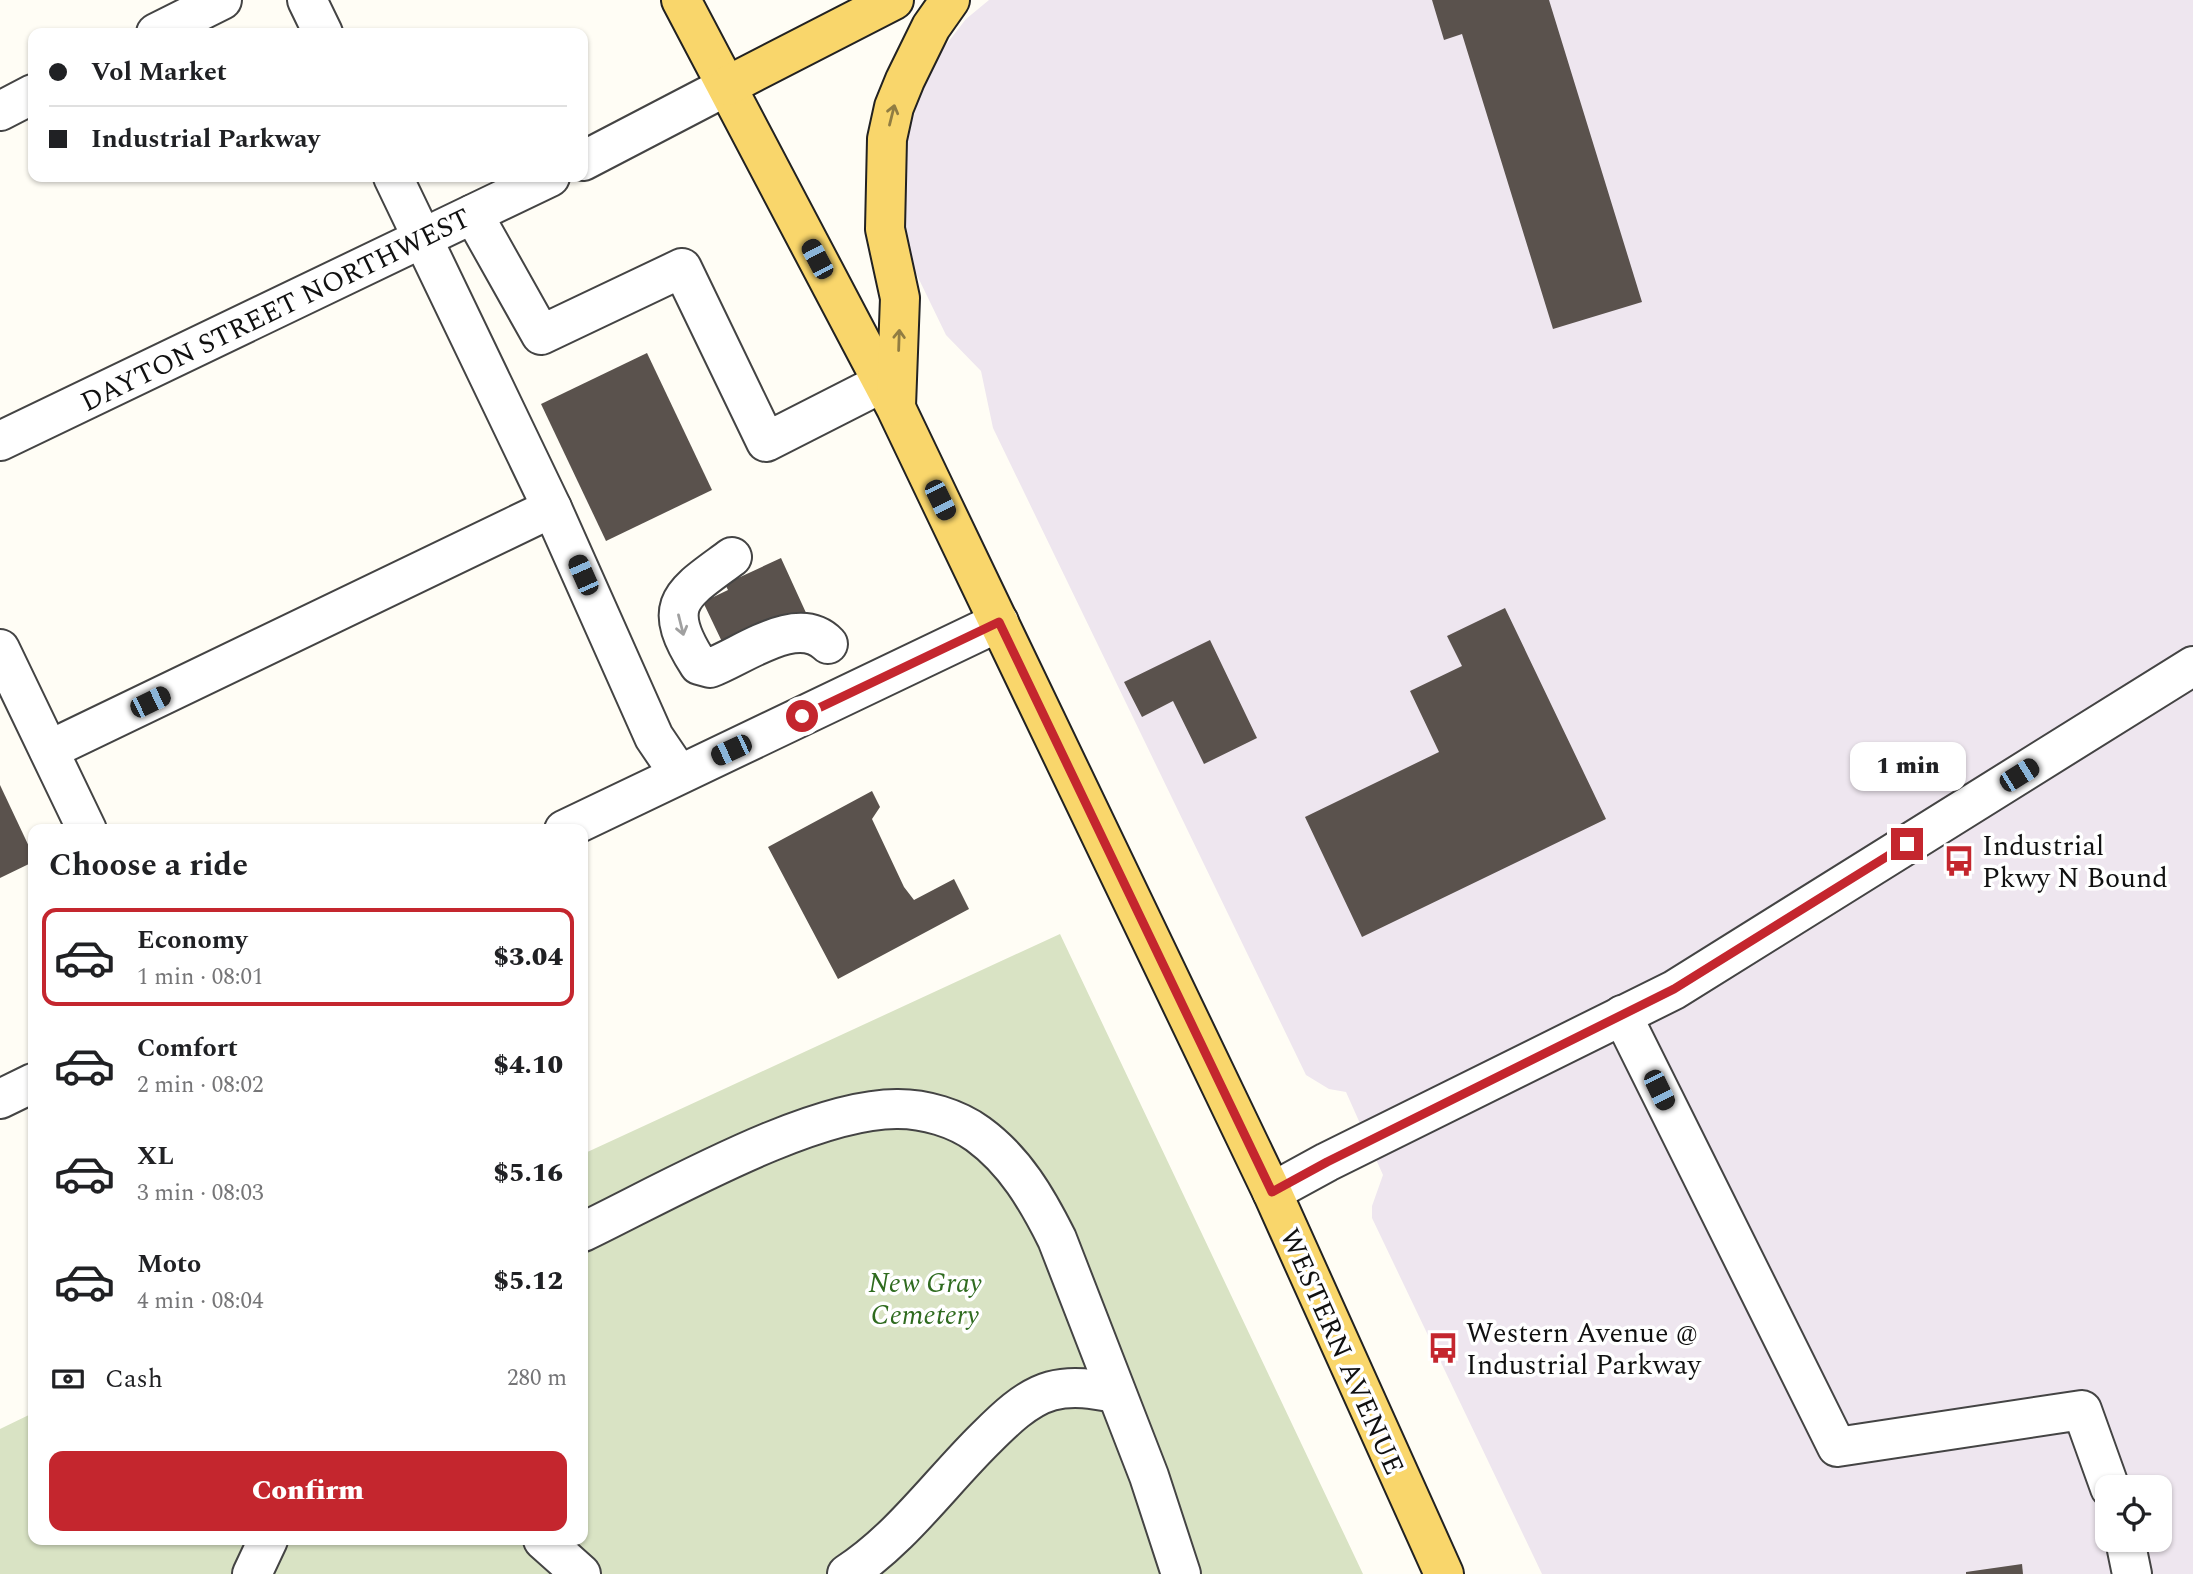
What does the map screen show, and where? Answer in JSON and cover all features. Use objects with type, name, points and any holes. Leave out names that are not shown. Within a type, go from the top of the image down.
[{"type":"main road","name":"WESTERN AVENUE","points":[[681,0],[889,395],[1272,1192],[1444,1574]]},
{"type":"main road","points":[[727,86],[894,0]]},
{"type":"main road","points":[[889,395],[900,298],[885,229],[887,139],[894,107],[905,80],[931,27],[950,0]]},
{"type":"street","points":[[166,28],[222,0]]},
{"type":"street","points":[[307,0],[321,28]]},
{"type":"street","points":[[588,158],[727,86]]},
{"type":"street","points":[[0,111],[28,97]]},
{"type":"street","points":[[396,182],[552,508],[654,737],[679,774]]},
{"type":"street","name":"DAYTON STREET NORTHWEST","points":[[0,441],[540,182]]},
{"type":"street","points":[[473,214],[541,335],[682,268],[766,442],[889,395]]},
{"type":"street","points":[[49,750],[552,508]]},
{"type":"street","points":[[732,557],[680,600],[678,612],[682,631],[699,665],[710,668],[791,631],[818,635],[828,645]]},
{"type":"street","points":[[576,824],[999,622]]},
{"type":"street","points":[[0,649],[85,824]]},
{"type":"street","points":[[1272,1192],[1674,989],[2193,666]]},
{"type":"street","points":[[1622,1015],[1837,1447],[2082,1410],[2105,1475]]},
{"type":"street","points":[[0,1099],[28,1085]]},
{"type":"street","points":[[588,1230],[733,1160],[833,1120],[898,1109],[928,1112],[976,1133],[999,1152],[1033,1195],[1057,1239],[1149,1476],[1181,1574]]},
{"type":"street","points":[[847,1574],[907,1521],[975,1449],[1028,1402],[1048,1392],[1068,1388],[1115,1393]]},
{"type":"street","points":[[252,1574],[266,1545]]},
{"type":"street","points":[[549,1545],[581,1574]]},
{"type":"street","points":[[2128,1552],[2132,1574]]},
{"type":"shaded area","points":[[989,0],[2193,0],[2193,1574],[1542,1574],[1372,1218],[1372,1206],[1383,1175],[1346,1092],[1329,1089],[1306,1075],[993,428],[981,371],[946,335],[913,267],[901,213],[906,143],[919,98],[942,50],[966,19]]},
{"type":"green space","name":"New Gray Cemetery","points":[[1060,934],[1363,1574],[0,1574],[0,1429],[28,1415],[28,1545],[588,1545],[588,1152]]},
{"type":"building","points":[[1432,0],[1549,0],[1642,302],[1553,329],[1462,34],[1444,40]]},
{"type":"building","points":[[647,353],[712,490],[606,541],[541,404]]},
{"type":"building","points":[[781,558],[807,615],[725,648],[703,602],[728,590],[725,584]]},
{"type":"building","points":[[1505,608],[1606,819],[1362,937],[1305,817],[1439,752],[1410,691],[1462,666],[1447,636]]},
{"type":"building","points":[[1210,640],[1257,738],[1204,764],[1173,701],[1142,717],[1124,682]]},
{"type":"building","points":[[0,785],[28,844],[28,864],[0,878]]},
{"type":"building","points":[[872,791],[880,807],[872,819],[904,887],[914,900],[954,879],[969,909],[838,979],[768,847]]},
{"type":"building","points":[[2022,1564],[2023,1574],[1966,1574],[1966,1572]]},
{"type":"place","name":"Industrial Pkwy N Bound","points":[[1959,861]]},
{"type":"place","name":"Western Avenue @ Industrial Parkway","points":[[1443,1348]]},
{"type":"route","points":[[802,716],[999,622],[1272,1192],[1674,989],[1907,844]]}]
